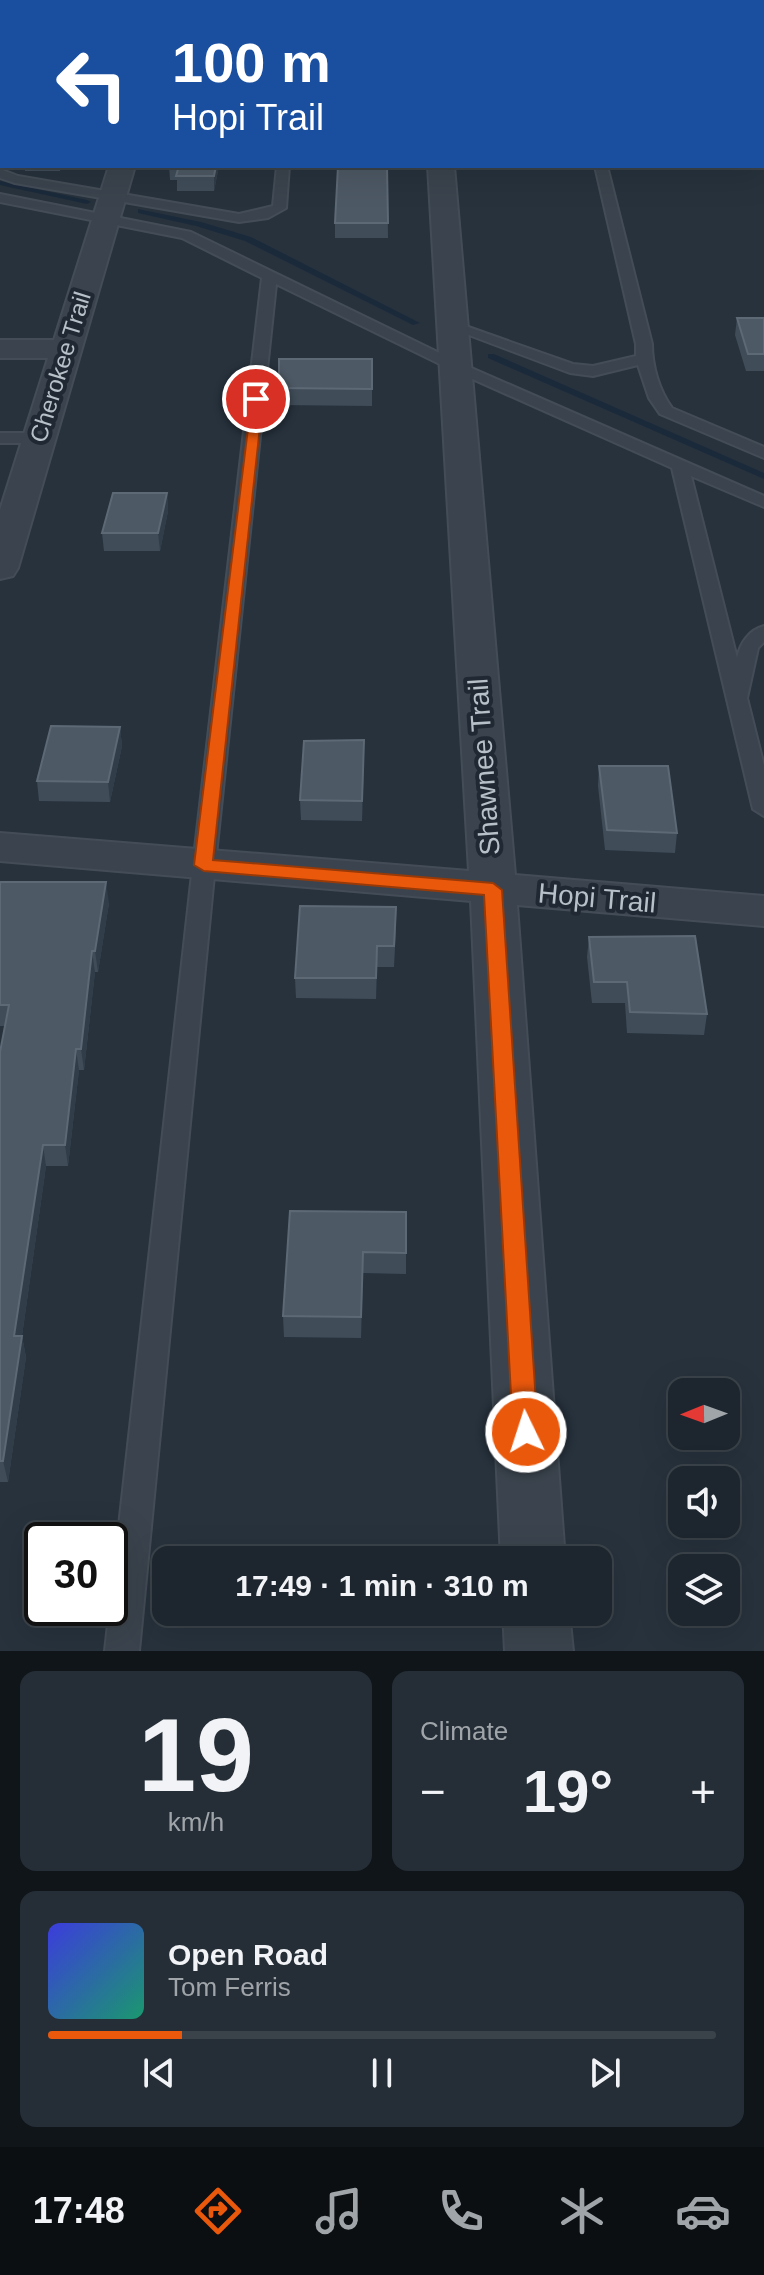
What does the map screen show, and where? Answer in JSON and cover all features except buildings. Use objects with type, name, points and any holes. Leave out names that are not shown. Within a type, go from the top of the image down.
[{"type":"street","name":"Shawnee Trail","points":[[441,168],[493,890],[532,1546]]},
{"type":"street","name":"Cherokee Trail","points":[[2,553],[113,193]]},
{"type":"street","points":[[0,349],[64,349]]},
{"type":"street","name":"Hopi Trail","points":[[0,847],[764,911]]},
{"type":"street","points":[[537,1626],[539,1651]]},
{"type":"lane","points":[[0,173],[15,179],[113,193],[239,218],[263,215],[279,208],[283,168]]},
{"type":"lane","points":[[601,168],[644,344],[644,359],[657,398],[666,411],[764,453]]},
{"type":"lane","points":[[0,198],[113,193],[186,235],[270,274],[454,346],[680,465],[764,502]]},
{"type":"lane","points":[[122,1651],[204,865],[270,274]]},
{"type":"lane","points":[[454,346],[593,371],[644,359]]},
{"type":"lane","points":[[0,438],[38,438]]},
{"type":"lane","points":[[680,465],[764,809]]},
{"type":"lane","points":[[738,703],[749,646],[764,632]]},
{"type":"waterway","points":[[0,183],[87,202]]},
{"type":"waterway","points":[[141,211],[248,239],[416,323]]},
{"type":"waterway","points":[[491,356],[764,476]]},
{"type":"route","points":[[256,399],[204,865],[493,890],[526,1432]]}]
